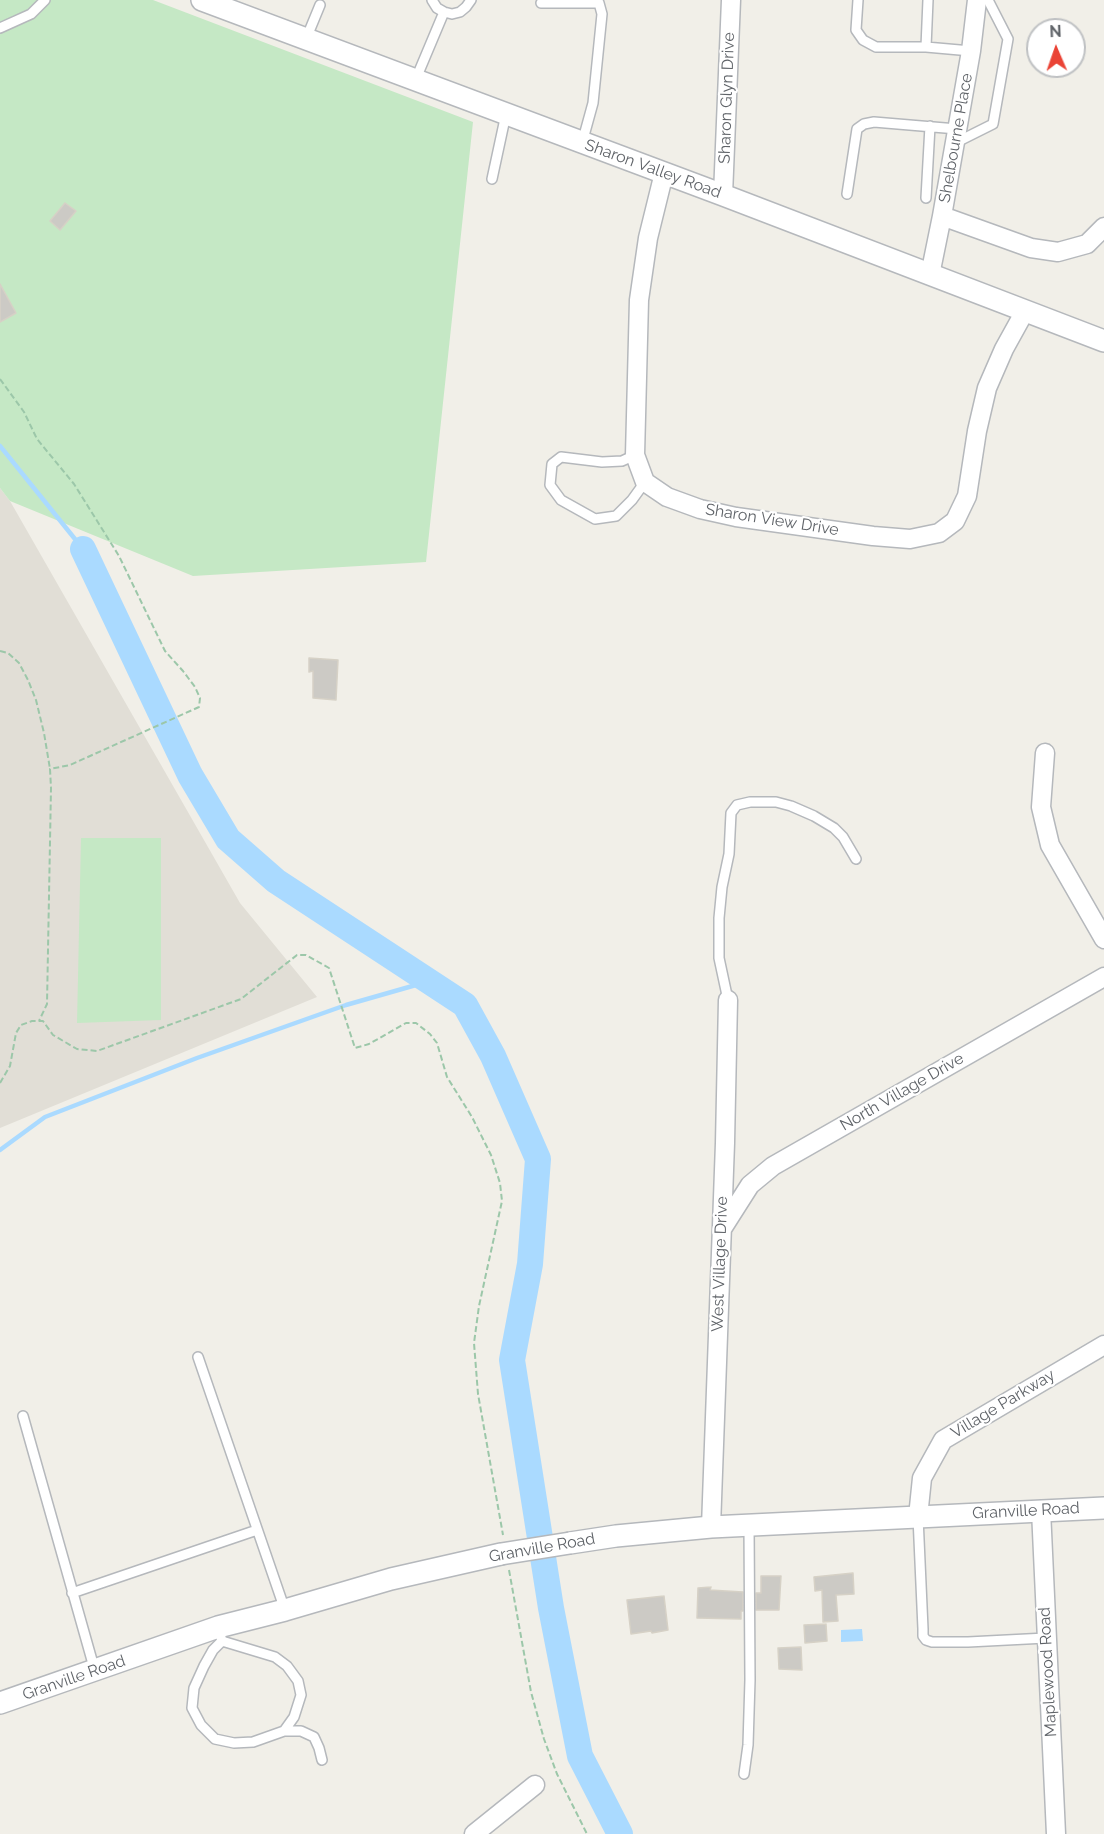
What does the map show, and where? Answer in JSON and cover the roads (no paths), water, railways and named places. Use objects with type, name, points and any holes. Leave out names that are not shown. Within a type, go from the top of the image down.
[{"type":"street","name":"Sharon Valley Road","points":[[202,0],[723,195],[1104,341]]},
{"type":"street","name":"Sharon Glyn Drive","points":[[723,195],[731,0]]},
{"type":"street","name":"Shelbourne Place","points":[[930,275],[971,51],[977,0]]},
{"type":"street","points":[[645,482],[635,455],[639,300],[648,238],[664,173]]},
{"type":"street","points":[[942,216],[1031,248],[1058,252],[1087,244],[1104,227]]},
{"type":"street","name":"Sharon View Drive","points":[[645,482],[667,496],[700,509],[736,517],[910,539],[939,533],[955,521],[967,496],[977,431],[987,388],[1004,349],[1025,311]]},
{"type":"street","points":[[1045,753],[1041,807],[1050,845],[1104,939]]},
{"type":"street","name":"North Village Drive","points":[[721,1230],[750,1185],[773,1166],[1104,976]]},
{"type":"street","name":"West Village Drive","points":[[711,1527],[728,1000]]},
{"type":"street","name":"Village Parkway","points":[[918,1517],[922,1478],[944,1440],[1104,1345]]},
{"type":"street","name":"Granville Road","points":[[0,1703],[95,1671],[220,1634],[285,1610],[391,1579],[504,1552],[615,1536],[711,1527],[1104,1508]]},
{"type":"street","name":"Maplewood Road","points":[[1041,1510],[1056,1834]]},
{"type":"street","points":[[474,1834],[535,1785]]},
{"type":"lane","points":[[0,28],[31,14],[45,0]]},
{"type":"lane","points":[[432,0],[437,8],[452,14],[460,12],[471,0]]},
{"type":"lane","points":[[858,0],[856,30],[863,40],[876,47],[926,46],[971,51]]},
{"type":"lane","points":[[926,46],[928,0]]},
{"type":"lane","points":[[847,194],[857,129],[864,124],[874,122],[930,126],[956,136],[993,124],[1008,39],[988,0]]},
{"type":"lane","points":[[541,3],[599,3],[602,14],[593,103],[582,143]]},
{"type":"lane","points":[[306,39],[320,5]]},
{"type":"lane","points":[[415,81],[444,12]]},
{"type":"lane","points":[[492,179],[506,114]]},
{"type":"lane","points":[[926,198],[930,126]]},
{"type":"lane","points":[[635,455],[622,461],[602,462],[561,457],[552,464],[550,485],[561,500],[595,519],[616,516],[645,482]]},
{"type":"lane","points":[[728,1000],[719,957],[719,918],[722,887],[729,854],[731,813],[737,805],[750,802],[776,802],[814,816],[834,828],[843,837],[856,859]]},
{"type":"lane","points":[[198,1357],[285,1610]]},
{"type":"lane","points":[[23,1416],[95,1671]]},
{"type":"lane","points":[[918,1517],[923,1629],[926,1640],[968,1642],[1046,1638]]},
{"type":"lane","points":[[744,1774],[748,1744],[750,1680],[749,1526]]},
{"type":"lane","points":[[72,1593],[257,1530]]},
{"type":"lane","points":[[284,1731],[294,1717],[301,1695],[298,1681],[287,1666],[275,1657],[220,1634],[194,1688],[192,1708],[201,1725],[215,1739],[234,1743],[253,1742],[284,1731],[301,1731],[314,1737],[322,1760]]},
{"type":"water","points":[[862,1629],[863,1641],[841,1642],[841,1630]]},
{"type":"waterway","points":[[0,446],[83,549]]},
{"type":"waterway","points":[[83,549],[190,775],[228,839],[276,881],[465,1005],[493,1056],[538,1159],[530,1264],[512,1360],[551,1608],[580,1756],[620,1834]]},
{"type":"waterway","points":[[0,1150],[45,1117],[197,1058],[346,1005],[430,981]]}]
